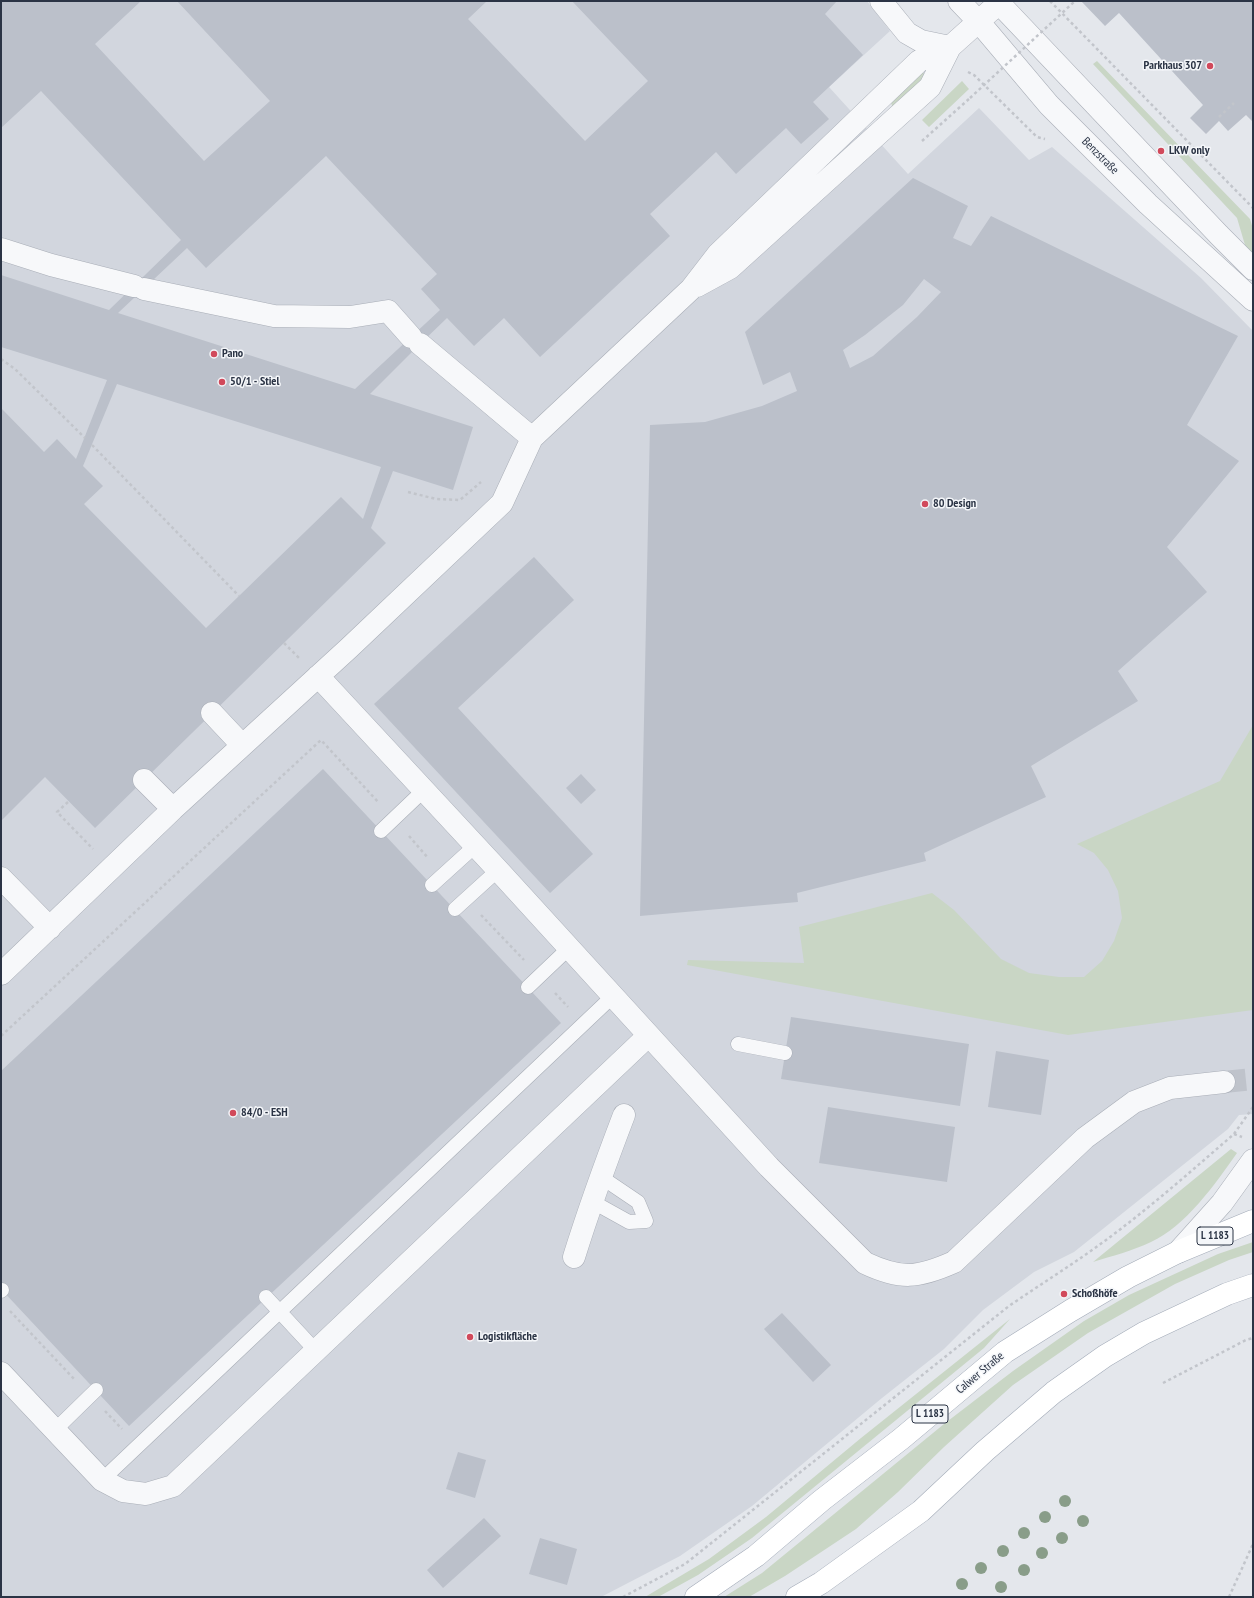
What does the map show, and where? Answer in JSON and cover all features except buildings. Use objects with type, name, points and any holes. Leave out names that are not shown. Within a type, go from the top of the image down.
[{"type":"main road","name":"Calwer Straße","points":[[696,1597],[756,1556],[822,1500],[901,1439],[1005,1352],[1128,1277],[1178,1252],[1253,1221]]},
{"type":"main road","points":[[797,1597],[821,1582],[921,1511],[985,1451],[1054,1392],[1105,1356],[1144,1333],[1227,1294],[1253,1285]]},
{"type":"street","points":[[881,1],[907,34],[921,41],[950,47]]},
{"type":"street","name":"Benzstraße","points":[[959,1],[1048,105],[1148,204],[1253,300]]},
{"type":"street","points":[[1,974],[173,809],[350,648],[502,503],[532,438],[691,289],[718,254],[919,61],[950,47],[998,2],[1253,269]]},
{"type":"street","points":[[691,289],[730,268],[896,119],[930,87],[950,47]]},
{"type":"street","points":[[877,102],[875,109],[876,116],[882,121],[896,119]]},
{"type":"street","points":[[1,249],[51,265],[139,287],[274,316],[350,317],[388,311],[416,340],[532,438]]},
{"type":"street","points":[[318,676],[423,792],[476,846],[570,948],[648,1036],[769,1167],[865,1263],[883,1271],[902,1276],[933,1272],[954,1262],[1085,1138],[1134,1102],[1170,1088],[1224,1082]]},
{"type":"street","points":[[212,713],[242,745]]},
{"type":"street","points":[[144,780],[173,809]]},
{"type":"street","points":[[1,878],[50,928]]},
{"type":"street","points":[[1,1373],[102,1480],[123,1491],[146,1494],[173,1486],[648,1036]]},
{"type":"street","points":[[574,1257],[624,1115]]},
{"type":"street","points":[[1178,1252],[1222,1203],[1253,1160]]},
{"type":"lane","points":[[381,831],[423,792]]},
{"type":"lane","points":[[432,885],[476,846]]},
{"type":"lane","points":[[455,909],[498,870]]},
{"type":"lane","points":[[528,987],[570,948]]},
{"type":"lane","points":[[102,1480],[613,996]]},
{"type":"lane","points":[[738,1044],[785,1053]]},
{"type":"lane","points":[[593,1202],[629,1222],[646,1221],[638,1202],[601,1177]]},
{"type":"lane","points":[[266,1298],[316,1351]]},
{"type":"lane","points":[[55,1430],[93,1392]]},
{"type":"path","points":[[1050,1],[1253,208]]},
{"type":"path","points":[[922,141],[1075,1]]},
{"type":"path","points":[[963,77],[968,72],[974,75],[1037,137],[1048,140]]},
{"type":"path","points":[[1219,117],[1234,103]]},
{"type":"path","points":[[1,359],[15,369],[85,438]]},
{"type":"path","points":[[92,445],[239,596]]},
{"type":"path","points":[[1,1036],[321,740],[443,875]]},
{"type":"path","points":[[68,802],[57,812],[112,868]]},
{"type":"path","points":[[466,899],[572,1011]]},
{"type":"path","points":[[623,1597],[685,1564],[1009,1306],[1095,1248],[1158,1200],[1234,1134],[1253,1107]]},
{"type":"path","points":[[1234,1134],[1247,1139]]},
{"type":"path","points":[[6,1308],[93,1392],[125,1432]]},
{"type":"path","points":[[1162,1383],[1246,1340],[1253,1338]]},
{"type":"path","points":[[1230,1597],[1253,1544]]},
{"type":"shaded area","points":[[1,1],[867,1],[890,31],[829,87],[908,174],[979,108],[1029,160],[1052,147],[1201,278],[1253,331],[1253,1114],[1239,1115],[1228,1129],[1074,1252],[1034,1272],[983,1310],[944,1349],[882,1398],[752,1506],[680,1556],[601,1597],[1,1597]]},
{"type":"green space","points":[[1097,61],[1250,219],[1253,229],[1253,258],[1245,245],[1237,218],[1093,64]]},
{"type":"green space","points":[[920,73],[924,73],[927,76],[895,107],[892,106],[891,102]]},
{"type":"green space","points":[[962,81],[969,89],[929,127],[922,120]]},
{"type":"green space","points":[[1253,725],[1253,1010],[1068,1035],[687,965],[688,960],[804,963],[799,927],[932,893],[954,910],[1001,959],[1029,973],[1059,977],[1084,977],[1102,961],[1114,941],[1122,918],[1118,891],[1108,870],[1094,853],[1077,844],[1220,781]]},
{"type":"green space","points":[[1231,1149],[1237,1153],[1229,1165],[1199,1203],[1176,1226],[1151,1242],[1093,1262]]},
{"type":"green space","points":[[1253,1242],[1253,1252],[1229,1260],[1175,1284],[1088,1333],[1013,1385],[856,1529],[785,1576],[749,1597],[724,1597],[762,1573],[944,1424],[1013,1371],[1084,1321],[1129,1295],[1218,1254]]},
{"type":"green space","points":[[1010,1319],[984,1348],[752,1538],[698,1575],[658,1597],[645,1597],[709,1559],[766,1517],[861,1438]]},
{"type":"tunnel","points":[[1224,1082],[1253,1079]]},
{"type":"place","name":"Parkhaus 307","points":[[1210,66]]},
{"type":"place","name":"LKW only","points":[[1161,151]]},
{"type":"place","name":"Pano","points":[[214,354]]},
{"type":"place","name":"50/1 - Stiel","points":[[222,382]]},
{"type":"place","name":"80 Design","points":[[925,504]]},
{"type":"place","name":"84/0 - ESH","points":[[233,1113]]},
{"type":"place","name":"Schoßhöfe","points":[[1064,1294]]},
{"type":"place","name":"Logistikfläche","points":[[470,1337]]}]
